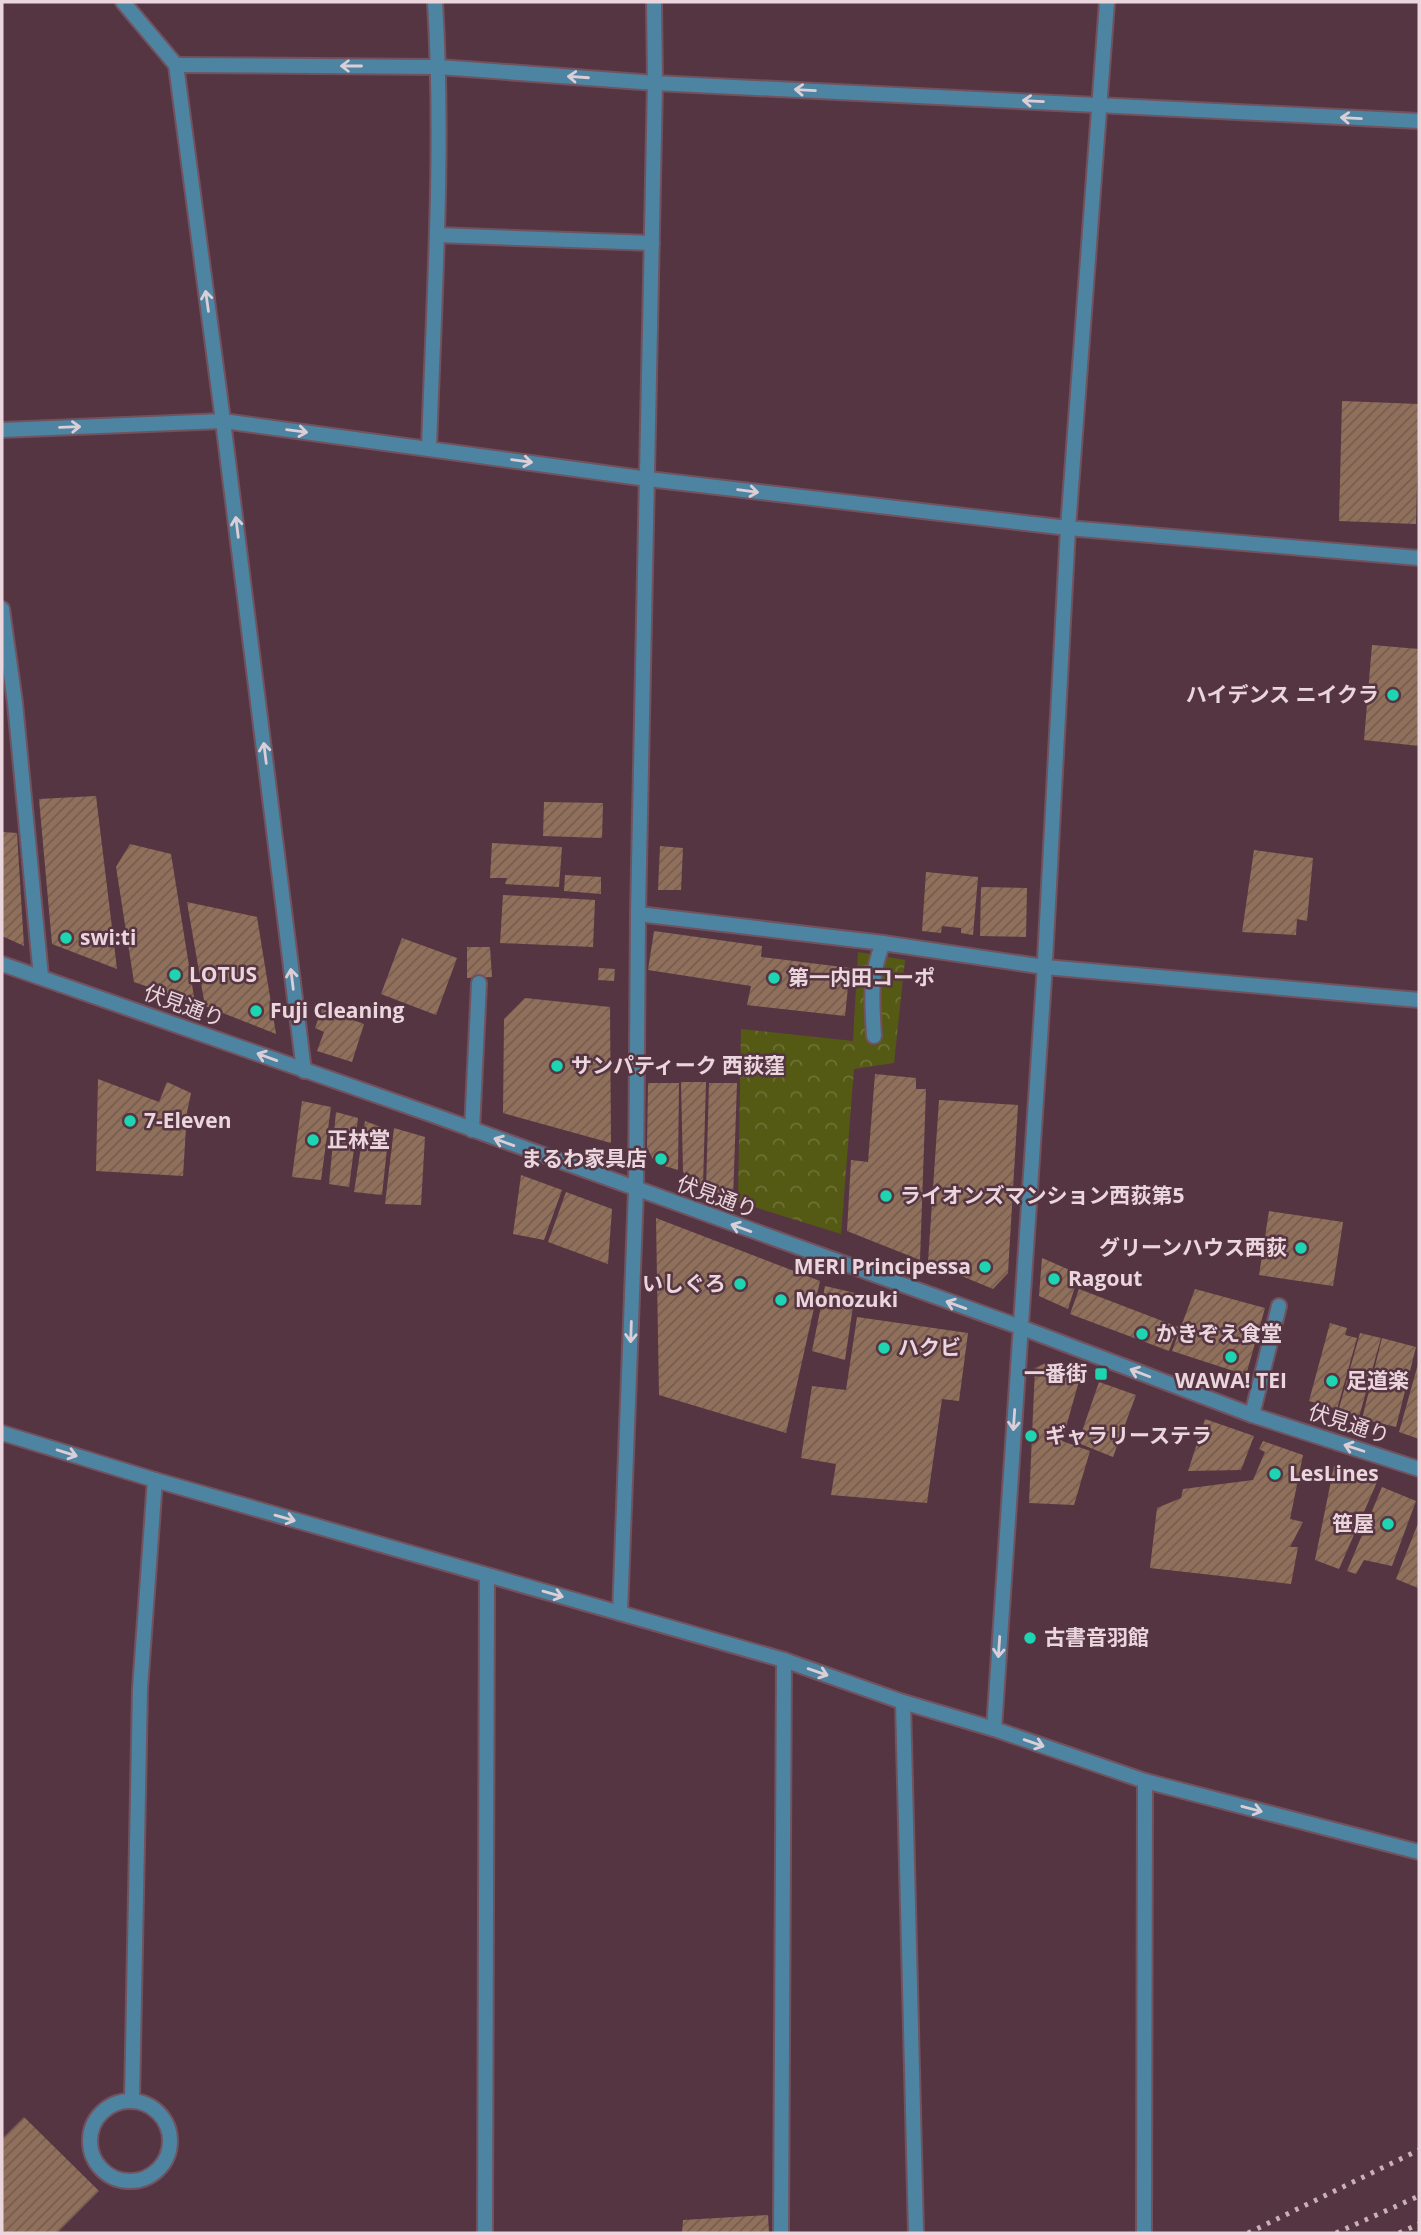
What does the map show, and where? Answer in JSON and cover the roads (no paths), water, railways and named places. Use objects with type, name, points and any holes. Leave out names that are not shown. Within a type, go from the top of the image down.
[{"type":"street","points":[[123,2],[176,65],[304,1070]]},
{"type":"street","points":[[429,447],[437,235],[439,67],[435,2]]},
{"type":"street","points":[[620,1613],[636,1190],[638,914],[655,83],[654,2]]},
{"type":"street","points":[[994,1729],[1045,967],[1068,528],[1107,2]]},
{"type":"street","points":[[176,65],[439,67],[655,83],[1419,121]]},
{"type":"street","points":[[437,235],[652,243]]},
{"type":"street","points":[[2,430],[223,421],[648,479],[1068,528],[1419,558]]},
{"type":"street","points":[[2,608],[15,703],[41,977]]},
{"type":"street","points":[[638,914],[883,943],[1045,967],[1419,1000]]},
{"type":"street","points":[[874,1036],[872,984],[874,965],[883,943]]},
{"type":"street","name":"伏見通り","points":[[2,964],[472,1130],[1252,1415],[1419,1469]]},
{"type":"street","points":[[472,1130],[479,983]]},
{"type":"street","points":[[1252,1415],[1279,1306]]},
{"type":"street","points":[[2,1433],[155,1480],[784,1660],[1145,1781],[1419,1853]]},
{"type":"street","points":[[131,2101],[140,1689],[155,1480]]},
{"type":"street","points":[[485,2233],[487,1576]]},
{"type":"street","points":[[781,2233],[784,1660]]},
{"type":"street","points":[[903,1702],[916,2233]]},
{"type":"street","points":[[1144,2233],[1145,1781]]},
{"type":"street","points":[[131,2101],[144,2103],[156,2110],[165,2120],[170,2132],[167,2157],[160,2168],[138,2181],[112,2177],[101,2169],[93,2158],[90,2145],[91,2132],[106,2109],[131,2101]]},
{"type":"railway","points":[[1248,2233],[1419,2150]]},
{"type":"railway","points":[[1336,2233],[1419,2196]]},
{"type":"railway","points":[[1399,2233],[1419,2224]]},
{"type":"place","name":"ハイデンス ニイクラ","points":[[1393,695]]},
{"type":"place","name":"swi:ti","points":[[66,938]]},
{"type":"place","name":"LOTUS","points":[[175,975]]},
{"type":"place","name":"第一内田コーポ","points":[[774,978]]},
{"type":"place","name":"Fuji Cleaning","points":[[256,1011]]},
{"type":"place","name":"サンパティーク 西荻窪","points":[[557,1066]]},
{"type":"place","name":"7-Eleven","points":[[130,1121]]},
{"type":"place","name":"正林堂","points":[[313,1140]]},
{"type":"place","name":"まるわ家具店","points":[[661,1159]]},
{"type":"place","name":"ライオンズマンション西荻第5","points":[[886,1196]]},
{"type":"place","name":"グリーンハウス西荻","points":[[1301,1248]]},
{"type":"place","name":"MERI Principessa","points":[[985,1267]]},
{"type":"place","name":"Ragout","points":[[1054,1279]]},
{"type":"place","name":"いしぐろ","points":[[740,1284]]},
{"type":"place","name":"Monozuki","points":[[781,1300]]},
{"type":"place","name":"かきぞえ食堂","points":[[1142,1334]]},
{"type":"place","name":"ハクビ","points":[[884,1348]]},
{"type":"place","name":"WAWA! TEI","points":[[1231,1357]]},
{"type":"place","name":"一番街","points":[[1101,1374]]},
{"type":"place","name":"足道楽","points":[[1332,1381]]},
{"type":"place","name":"ギャラリーステラ","points":[[1031,1436]]},
{"type":"place","name":"LesLines","points":[[1275,1474]]},
{"type":"place","name":"笹屋","points":[[1388,1524]]},
{"type":"place","name":"古書音羽館","points":[[1030,1638]]}]
